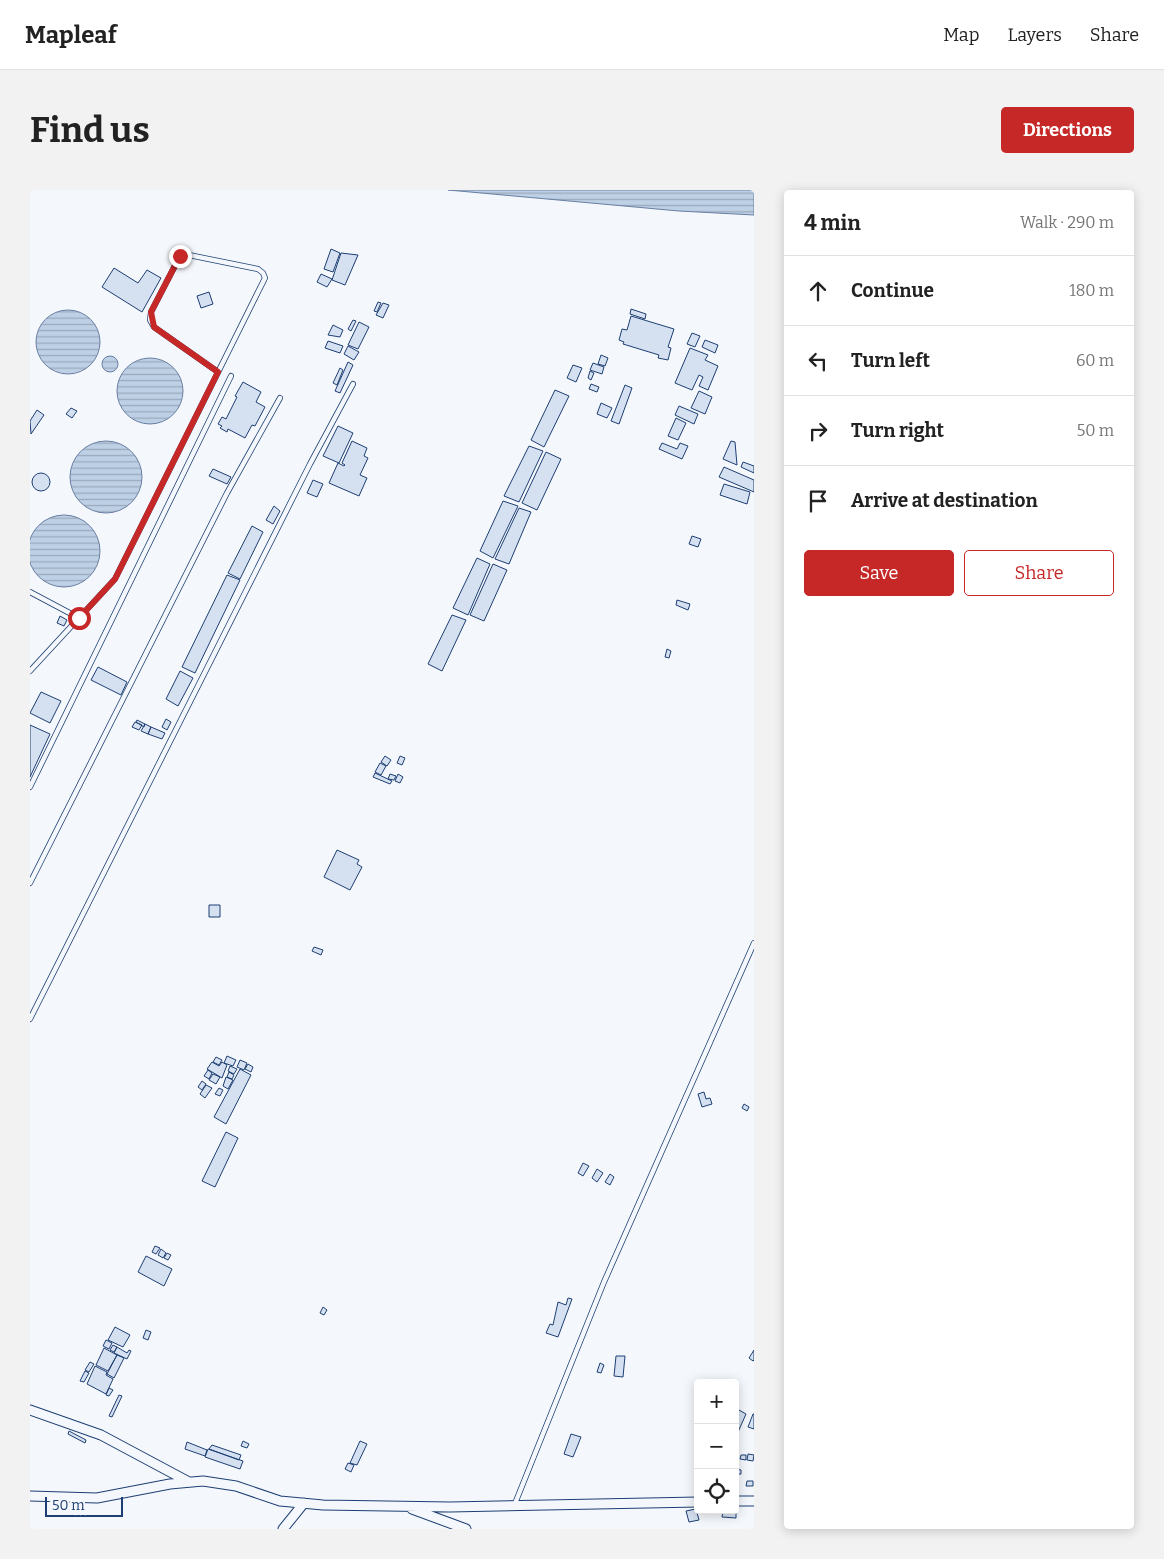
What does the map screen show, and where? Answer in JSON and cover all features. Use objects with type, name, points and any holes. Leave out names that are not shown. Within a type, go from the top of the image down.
[{"type":"street","points":[[30,1410],[101,1435],[189,1482]]},
{"type":"street","points":[[30,1496],[97,1498],[189,1482],[219,1482],[280,1500],[304,1504],[514,1506],[694,1502]]},
{"type":"street","points":[[739,1501],[754,1501]]},
{"type":"street","points":[[283,1529],[304,1504]]},
{"type":"street","points":[[404,1506],[466,1529]]},
{"type":"lane","points":[[30,671],[115,579],[265,278],[258,269],[184,254],[180,256],[171,272],[151,312],[150,320],[154,327],[218,372]]},
{"type":"lane","points":[[30,787],[231,376]]},
{"type":"lane","points":[[30,1020],[310,464],[353,384]]},
{"type":"lane","points":[[30,883],[231,485],[280,398]]},
{"type":"lane","points":[[30,592],[79,618]]},
{"type":"lane","points":[[514,1506],[604,1282],[754,943]]},
{"type":"water","points":[[448,190],[754,190],[754,215],[679,211]]},
{"type":"water","points":[[68,310],[80,312],[91,319],[98,330],[100,342],[98,354],[91,365],[80,372],[68,374],[56,372],[45,365],[38,354],[36,342],[38,330],[45,319],[56,312]]},
{"type":"water","points":[[107,356],[113,356],[118,361],[116,370],[107,372],[102,367],[102,361]]},
{"type":"water","points":[[150,358],[163,361],[173,368],[180,378],[183,391],[180,404],[173,414],[163,421],[150,424],[137,421],[127,414],[120,404],[117,391],[120,378],[127,368],[137,361]]},
{"type":"water","points":[[106,441],[126,447],[136,457],[142,477],[136,497],[126,507],[106,513],[86,507],[76,497],[70,477],[76,457],[86,447]]},
{"type":"water","points":[[64,515],[84,521],[94,531],[100,551],[94,571],[84,581],[64,587],[44,581],[34,571],[28,551],[34,531],[44,521]]},
{"type":"building","points":[[331,249],[340,253],[333,272],[324,269]]},
{"type":"building","points":[[341,253],[358,255],[345,285],[332,280]]},
{"type":"building","points":[[114,268],[138,283],[147,270],[161,278],[142,312],[102,287]]},
{"type":"building","points":[[321,274],[332,279],[327,287],[317,282]]},
{"type":"building","points":[[209,292],[213,304],[201,308],[197,296]]},
{"type":"building","points":[[378,302],[381,303],[377,312],[374,311]]},
{"type":"building","points":[[383,303],[389,305],[383,318],[376,315]]},
{"type":"building","points":[[631,309],[646,314],[645,319],[630,314]]},
{"type":"building","points":[[631,316],[674,329],[668,347],[671,348],[668,360],[658,358],[659,355],[623,344],[624,342],[619,340],[622,329],[627,330]]},
{"type":"building","points":[[353,320],[356,321],[351,331],[348,329]]},
{"type":"building","points":[[359,322],[369,327],[358,349],[348,345]]},
{"type":"building","points":[[333,325],[343,330],[340,337],[328,335]]},
{"type":"building","points":[[692,333],[700,336],[695,347],[687,344]]},
{"type":"building","points":[[705,340],[718,345],[715,353],[702,347]]},
{"type":"building","points":[[328,341],[343,346],[340,353],[325,348]]},
{"type":"building","points":[[348,346],[359,352],[354,360],[344,354]]},
{"type":"building","points":[[690,348],[708,355],[705,360],[718,366],[708,390],[699,386],[703,377],[699,375],[692,390],[675,383]]},
{"type":"building","points":[[601,355],[608,358],[605,366],[598,364]]},
{"type":"building","points":[[348,362],[353,365],[340,393],[335,391]]},
{"type":"building","points":[[593,363],[604,367],[602,374],[590,370]]},
{"type":"building","points":[[573,365],[582,368],[576,382],[567,378]]},
{"type":"building","points":[[340,368],[343,370],[337,385],[333,383]]},
{"type":"building","points":[[590,371],[594,373],[591,380],[588,378]]},
{"type":"building","points":[[243,382],[261,392],[256,402],[265,407],[255,426],[252,425],[245,438],[228,429],[227,432],[220,428],[222,426],[218,424],[222,417],[226,419]]},
{"type":"building","points":[[591,384],[599,387],[597,392],[589,389]]},
{"type":"building","points":[[625,385],[632,388],[619,424],[611,421]]},
{"type":"building","points":[[555,390],[569,396],[544,447],[531,440]]},
{"type":"building","points":[[699,391],[712,397],[705,414],[691,408]]},
{"type":"building","points":[[601,403],[612,408],[607,418],[597,414]]},
{"type":"building","points":[[679,406],[698,414],[694,424],[675,415]]},
{"type":"building","points":[[71,408],[77,411],[72,418],[66,414]]},
{"type":"building","points":[[37,410],[44,415],[31,434],[30,421]]},
{"type":"building","points":[[676,418],[686,423],[678,440],[668,436]]},
{"type":"building","points":[[338,426],[353,433],[339,463],[323,456]]},
{"type":"building","points":[[352,441],[367,448],[364,456],[368,458],[360,475],[367,478],[359,496],[329,483],[338,463],[345,465],[342,463]]},
{"type":"building","points":[[731,441],[735,442],[737,465],[723,459]]},
{"type":"building","points":[[662,443],[677,449],[680,443],[688,446],[682,459],[659,449]]},
{"type":"building","points":[[529,446],[543,451],[519,502],[504,496]]},
{"type":"building","points":[[546,452],[561,459],[537,510],[522,503]]},
{"type":"building","points":[[743,462],[754,466],[754,473],[741,467]]},
{"type":"building","points":[[724,467],[754,480],[754,492],[719,477]]},
{"type":"building","points":[[213,469],[231,477],[227,484],[209,476]]},
{"type":"building","points":[[41,473],[47,476],[50,482],[47,488],[41,491],[35,488],[32,482],[35,476]]},
{"type":"building","points":[[313,480],[323,484],[317,497],[307,493]]},
{"type":"building","points":[[724,484],[750,492],[747,504],[720,495]]},
{"type":"building","points":[[503,501],[518,506],[493,558],[480,551]]},
{"type":"building","points":[[274,506],[280,511],[273,524],[266,520]]},
{"type":"building","points":[[519,508],[531,512],[509,564],[495,559]]},
{"type":"building","points":[[252,526],[263,532],[240,579],[228,573]]},
{"type":"building","points":[[692,536],[701,539],[698,547],[689,544]]},
{"type":"building","points":[[477,558],[490,564],[468,615],[453,608]]},
{"type":"building","points":[[493,564],[507,570],[484,621],[470,615]]},
{"type":"building","points":[[227,575],[240,580],[195,673],[182,667]]},
{"type":"building","points":[[677,600],[690,604],[688,610],[676,605]]},
{"type":"building","points":[[452,615],[466,620],[442,671],[428,664]]},
{"type":"building","points":[[60,616],[67,620],[64,626],[57,623]]},
{"type":"building","points":[[667,649],[671,651],[669,658],[665,657]]},
{"type":"building","points":[[98,667],[127,682],[121,695],[91,680]]},
{"type":"building","points":[[180,671],[193,678],[178,706],[166,699]]},
{"type":"building","points":[[41,692],[61,701],[50,723],[30,713]]},
{"type":"building","points":[[166,719],[171,722],[167,730],[162,727]]},
{"type":"building","points":[[137,720],[145,724],[144,727],[136,722]]},
{"type":"building","points":[[135,722],[142,725],[139,730],[132,727]]},
{"type":"building","points":[[145,724],[151,727],[148,734],[141,731]]},
{"type":"building","points":[[30,725],[50,734],[30,777]]},
{"type":"building","points":[[151,727],[165,733],[162,739],[148,734]]},
{"type":"building","points":[[385,756],[391,760],[387,766],[381,762]]},
{"type":"building","points":[[400,756],[405,758],[402,765],[397,763]]},
{"type":"building","points":[[380,763],[386,766],[381,775],[375,772]]},
{"type":"building","points":[[375,773],[392,781],[390,784],[373,777]]},
{"type":"building","points":[[390,774],[396,776],[394,780],[388,779]]},
{"type":"building","points":[[398,774],[403,777],[400,783],[395,781]]},
{"type":"building","points":[[337,850],[359,860],[357,864],[362,867],[350,890],[324,877]]},
{"type":"building","points":[[209,905],[220,905],[220,917],[209,917]]},
{"type":"building","points":[[314,947],[323,950],[321,955],[312,951]]},
{"type":"building","points":[[227,1056],[236,1060],[233,1066],[224,1063]]},
{"type":"building","points":[[216,1057],[222,1060],[219,1065],[213,1062]]},
{"type":"building","points":[[240,1060],[247,1063],[244,1070],[237,1067]]},
{"type":"building","points":[[212,1062],[219,1066],[222,1062],[227,1065],[222,1078],[207,1069]]},
{"type":"building","points":[[248,1064],[253,1067],[251,1072],[245,1069]]},
{"type":"building","points":[[230,1066],[237,1069],[234,1074],[228,1071]]},
{"type":"building","points":[[240,1069],[251,1075],[226,1124],[214,1117]]},
{"type":"building","points":[[208,1070],[212,1073],[209,1079],[204,1076]]},
{"type":"building","points":[[229,1072],[234,1075],[232,1079],[227,1077]]},
{"type":"building","points":[[213,1074],[220,1077],[216,1084],[209,1080]]},
{"type":"building","points":[[226,1077],[233,1080],[228,1089],[223,1086]]},
{"type":"building","points":[[202,1081],[206,1084],[202,1090],[198,1087]]},
{"type":"building","points":[[206,1085],[212,1088],[205,1098],[200,1094]]},
{"type":"building","points":[[219,1088],[223,1090],[220,1096],[215,1094]]},
{"type":"building","points":[[704,1092],[706,1099],[710,1098],[712,1104],[702,1107],[698,1094]]},
{"type":"building","points":[[744,1104],[749,1107],[747,1111],[742,1108]]},
{"type":"building","points":[[226,1132],[238,1138],[215,1187],[202,1181]]},
{"type":"building","points":[[583,1163],[589,1166],[583,1176],[578,1173]]},
{"type":"building","points":[[597,1169],[603,1173],[597,1182],[592,1178]]},
{"type":"building","points":[[610,1174],[614,1177],[610,1185],[605,1182]]},
{"type":"building","points":[[155,1246],[160,1248],[156,1254],[152,1252]]},
{"type":"building","points":[[161,1249],[166,1253],[163,1258],[158,1255]]},
{"type":"building","points":[[167,1253],[171,1255],[168,1260],[164,1258]]},
{"type":"building","points":[[146,1256],[172,1269],[164,1286],[138,1272]]},
{"type":"building","points":[[568,1298],[572,1299],[558,1337],[546,1333],[550,1324],[553,1325],[558,1302],[566,1305]]},
{"type":"building","points":[[323,1307],[327,1310],[324,1315],[320,1313]]},
{"type":"building","points":[[115,1327],[130,1335],[123,1347],[108,1340]]},
{"type":"building","points":[[146,1330],[151,1332],[148,1340],[143,1338]]},
{"type":"building","points":[[106,1340],[112,1343],[109,1349],[103,1346]]},
{"type":"building","points":[[113,1345],[117,1347],[114,1352],[110,1350]]},
{"type":"building","points":[[117,1347],[127,1353],[129,1350],[131,1351],[127,1359],[114,1353]]},
{"type":"building","points":[[104,1348],[117,1355],[108,1371],[96,1365]]},
{"type":"building","points":[[754,1350],[754,1360],[753,1361],[749,1358]]},
{"type":"building","points":[[117,1355],[124,1358],[114,1378],[107,1374]]},
{"type":"building","points":[[616,1356],[625,1356],[623,1377],[614,1376]]},
{"type":"building","points":[[90,1362],[94,1364],[89,1372],[85,1370]]},
{"type":"building","points":[[600,1363],[604,1365],[601,1373],[597,1372]]},
{"type":"building","points":[[95,1366],[107,1372],[106,1375],[113,1379],[106,1394],[87,1384]]},
{"type":"building","points":[[85,1371],[89,1373],[84,1382],[80,1381]]},
{"type":"building","points":[[109,1388],[113,1390],[109,1396],[106,1395]]},
{"type":"building","points":[[119,1395],[122,1396],[112,1417],[109,1416]]},
{"type":"building","points":[[739,1410],[746,1414],[739,1430]]},
{"type":"building","points":[[754,1414],[754,1429],[748,1427]]},
{"type":"building","points":[[69,1431],[86,1440],[85,1443],[68,1434]]},
{"type":"building","points":[[571,1434],[581,1437],[573,1457],[564,1454]]},
{"type":"building","points":[[243,1441],[249,1444],[247,1448],[241,1446]]},
{"type":"building","points":[[360,1441],[367,1444],[357,1465],[350,1463]]},
{"type":"building","points":[[187,1442],[207,1450],[205,1456],[185,1449]]},
{"type":"building","points":[[212,1445],[241,1455],[239,1460],[209,1449]]},
{"type":"building","points":[[208,1449],[243,1461],[240,1469],[205,1457]]},
{"type":"building","points":[[748,1454],[754,1455],[753,1461],[747,1460]]},
{"type":"building","points":[[741,1455],[746,1455],[746,1460],[740,1459]]},
{"type":"building","points":[[348,1463],[354,1465],[351,1472],[345,1469]]},
{"type":"building","points":[[747,1481],[753,1481],[753,1486],[746,1486]]},
{"type":"building","points":[[694,1509],[694,1514],[697,1514],[699,1520],[689,1522],[686,1511]]},
{"type":"building","points":[[722,1514],[736,1514],[736,1518],[722,1517]]},
{"type":"route","points":[[79,618],[115,579],[218,372],[154,327],[150,320],[151,312],[180,256]]}]
